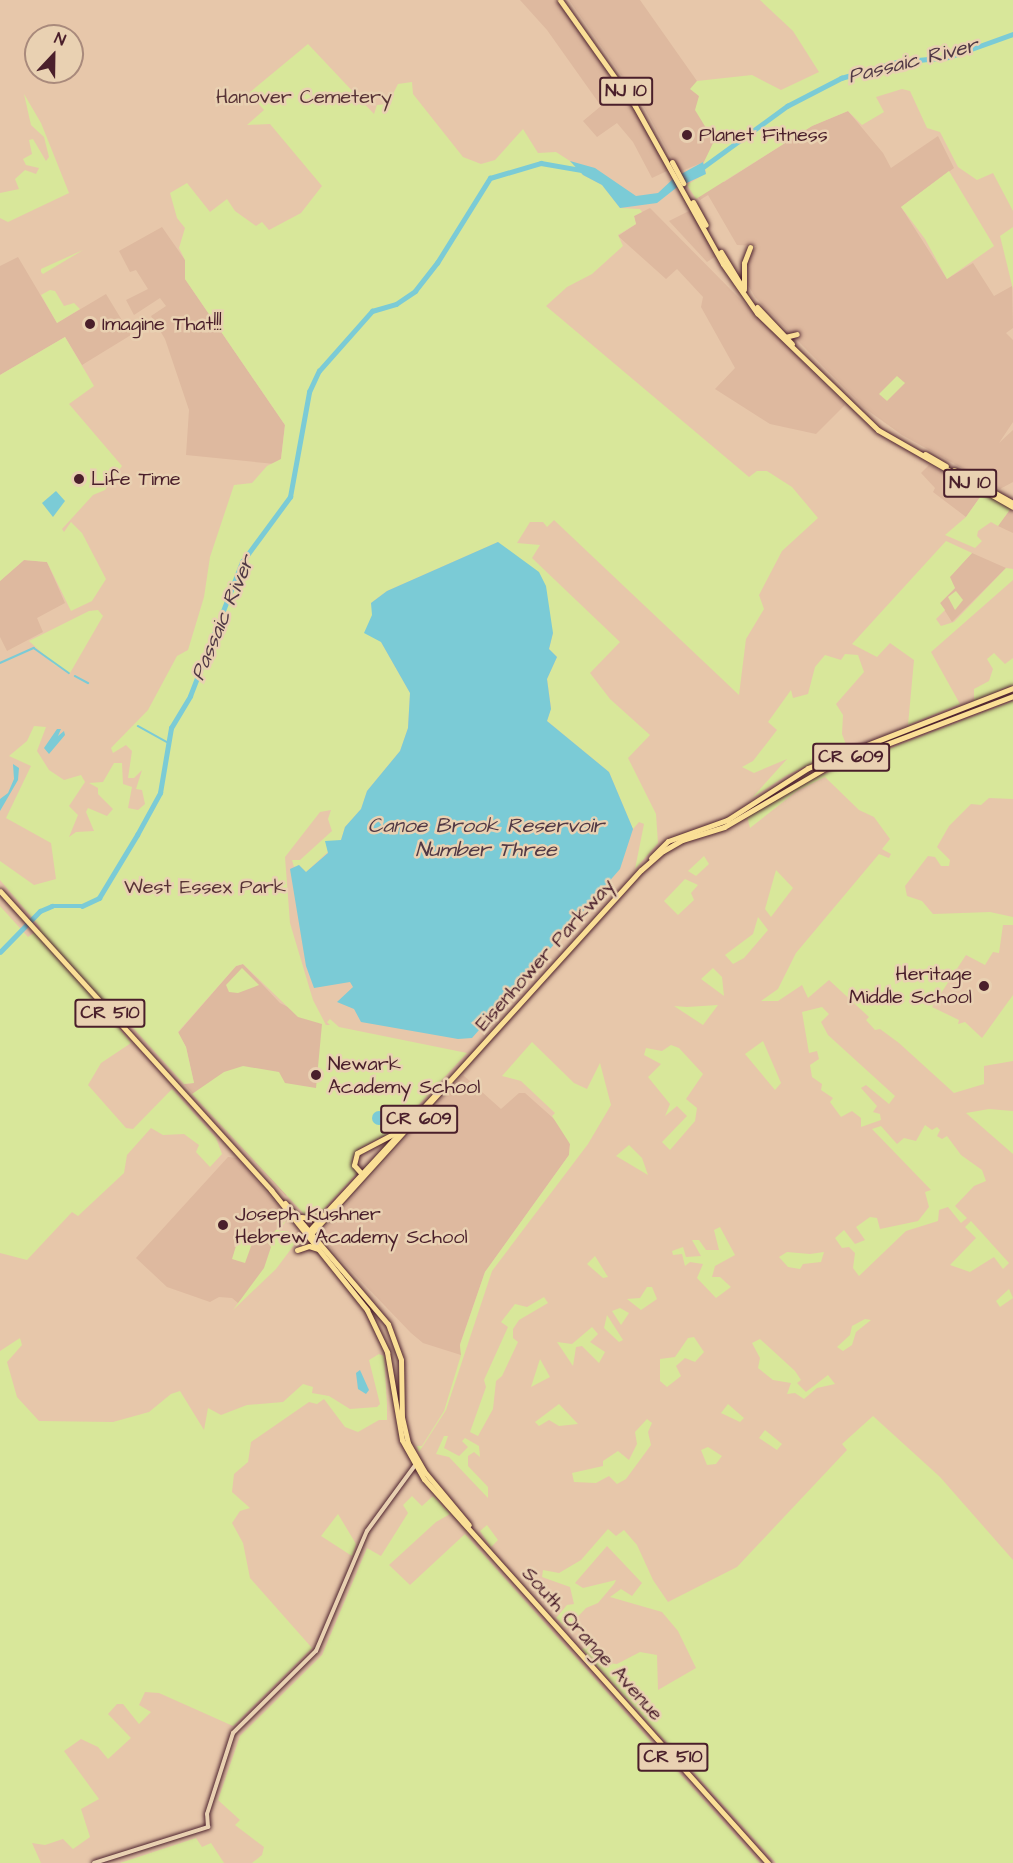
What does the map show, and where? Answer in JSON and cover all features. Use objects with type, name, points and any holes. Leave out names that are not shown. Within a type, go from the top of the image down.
[{"type":"main road","name":"NJ 10","points":[[562,0],[651,124],[677,176]]},
{"type":"main road","name":"NJ 10","points":[[562,0],[627,92],[677,176],[723,264],[757,313],[878,430],[1013,505]]},
{"type":"main road","name":"NJ 10","points":[[683,187],[746,293],[793,345],[887,432],[1013,505]]},
{"type":"main road","points":[[746,293],[744,263],[750,247]]},
{"type":"main road","points":[[738,254],[744,263]]},
{"type":"main road","points":[[785,337],[797,334],[793,345]]},
{"type":"main road","name":"Eisenhower Parkway","points":[[310,1233],[668,841],[727,820],[808,768],[1013,688]]},
{"type":"main road","name":"Eisenhower Parkway","points":[[641,870],[673,845],[724,827],[810,775],[1013,696]]},
{"type":"main road","name":"CR 510","points":[[0,891],[35,933],[310,1233],[320,1241],[382,1313],[394,1337],[401,1360],[402,1417],[416,1464]]},
{"type":"main road","name":"Eisenhower Parkway","points":[[363,1175],[399,1131],[470,1060]]},
{"type":"main road","points":[[363,1175],[354,1165],[357,1153],[399,1131]]},
{"type":"main road","name":"CR 510","points":[[271,1190],[295,1213],[379,1330],[389,1360],[398,1426],[416,1464]]},
{"type":"main road","points":[[295,1213],[319,1223],[320,1241]]},
{"type":"main road","points":[[297,1250],[309,1246],[321,1251]]},
{"type":"main road","points":[[94,1863],[195,1832],[207,1814],[233,1733],[316,1651],[367,1531],[416,1464]]},
{"type":"main road","name":"South Orange Avenue","points":[[416,1464],[490,1552],[768,1863]]},
{"type":"shaded area","points":[[520,0],[558,0],[637,114],[669,170],[652,178],[633,142],[617,123],[597,137],[583,121],[601,106],[547,30]]},
{"type":"shaded area","points":[[569,0],[640,0],[697,81],[691,89],[699,96],[715,141],[704,162],[679,172],[645,109]]},
{"type":"shaded area","points":[[848,111],[883,153],[891,168],[938,136],[954,168],[901,207],[947,279],[973,263],[994,296],[1012,286],[1013,328],[1006,333],[1013,340],[1013,422],[999,443],[1013,430],[1013,482],[1000,489],[902,435],[863,407],[755,297],[748,285],[748,262],[756,246],[737,245],[708,195],[700,200],[690,185],[706,174],[724,182],[812,126]]},
{"type":"shaded area","points":[[650,208],[845,405],[816,434],[770,424],[715,389],[735,368],[701,307],[703,297],[677,269],[666,279],[618,236],[636,224],[634,216]]},
{"type":"shaded area","points":[[691,210],[716,256],[707,262],[669,221]]},
{"type":"shaded area","points":[[162,227],[185,260],[185,279],[285,425],[281,459],[275,464],[186,455],[189,410],[165,339],[151,316],[166,306],[160,298],[134,315],[126,300],[148,289],[136,270],[130,272],[119,251]]},
{"type":"shaded area","points":[[18,257],[57,323],[106,294],[131,335],[82,365],[65,337],[0,375],[0,266]]},
{"type":"shaded area","points":[[929,465],[983,493],[966,517],[933,492],[935,488],[921,473]]},
{"type":"shaded area","points":[[1011,508],[1013,509],[1013,533],[998,526]]},
{"type":"shaded area","points":[[972,553],[1006,568],[952,622],[940,603],[955,588],[949,577]]},
{"type":"shaded area","points":[[24,560],[47,562],[65,603],[37,618],[43,632],[7,651],[0,637],[0,581]]},
{"type":"shaded area","name":"Newark Academy School","points":[[243,964],[280,1003],[322,1024],[445,1058],[446,1067],[310,1172],[286,1196],[184,1084],[194,1083],[186,1047],[178,1033],[236,966]]},
{"type":"shaded area","points":[[463,1075],[501,1109],[519,1093],[525,1093],[562,1126],[570,1144],[569,1155],[485,1272],[460,1344],[461,1355],[423,1343],[411,1333],[335,1254],[321,1232]]},
{"type":"shaded area","name":"Joseph Kushner Hebrew Academy School","points":[[228,1157],[237,1158],[288,1217],[274,1233],[275,1268],[238,1303],[232,1298],[219,1297],[210,1302],[167,1287],[136,1258]]},
{"type":"green space","points":[[760,0],[1013,0],[1013,211],[993,173],[977,180],[958,167],[940,132],[927,128],[910,91],[902,89],[876,97],[884,112],[862,125],[848,111],[812,126],[696,199],[687,185],[706,173],[704,162],[714,141],[695,110],[699,96],[690,89],[697,81],[752,75],[781,90],[819,72],[793,31]]},
{"type":"green space","points":[[308,44],[374,114],[377,105],[388,104],[398,84],[412,82],[413,94],[463,157],[481,164],[495,160],[523,129],[538,153],[556,152],[570,161],[583,175],[602,185],[620,208],[640,209],[642,212],[634,216],[636,224],[618,235],[623,246],[592,274],[567,287],[546,306],[749,477],[757,471],[767,471],[792,487],[818,518],[782,551],[759,595],[764,609],[746,639],[739,695],[554,520],[547,527],[543,522],[530,522],[517,543],[540,545],[532,558],[620,642],[590,673],[610,699],[650,735],[628,758],[656,814],[658,843],[635,869],[644,824],[639,822],[633,829],[609,772],[547,721],[551,708],[547,679],[557,657],[549,649],[553,633],[498,542],[387,591],[371,603],[381,642],[410,693],[408,728],[400,751],[367,791],[361,809],[345,827],[341,840],[306,872],[299,865],[294,867],[292,860],[300,860],[332,831],[328,819],[331,810],[320,812],[285,857],[290,923],[313,1000],[326,1025],[330,1025],[327,1022],[330,1019],[339,1027],[467,1053],[395,1130],[358,1149],[352,1160],[357,1173],[316,1217],[305,1215],[192,1094],[224,1072],[243,1066],[279,1072],[285,1083],[316,1088],[322,1024],[298,1017],[243,964],[236,966],[178,1032],[186,1047],[194,1083],[184,1084],[125,1019],[106,1012],[131,1043],[101,1063],[88,1085],[126,1128],[133,1129],[172,1089],[216,1138],[222,1154],[210,1167],[196,1152],[199,1145],[184,1134],[163,1135],[151,1128],[127,1155],[124,1173],[78,1216],[72,1212],[27,1260],[0,1253],[0,906],[28,937],[41,928],[0,880],[0,861],[34,885],[56,879],[51,843],[6,818],[31,766],[9,756],[27,741],[34,726],[46,727],[37,751],[49,770],[64,780],[81,775],[85,782],[69,806],[78,815],[69,837],[76,832],[94,831],[86,812],[88,808],[107,816],[113,809],[98,794],[98,788],[89,783],[103,782],[114,763],[122,763],[123,784],[132,787],[128,808],[138,810],[145,804],[142,790],[136,789],[142,770],[134,778],[128,778],[132,751],[126,745],[113,753],[111,748],[148,710],[177,656],[188,650],[204,597],[210,557],[234,485],[252,483],[267,466],[281,459],[285,425],[185,279],[185,260],[179,248],[185,228],[177,218],[170,193],[187,183],[210,212],[227,199],[235,211],[256,226],[262,222],[269,230],[301,213],[322,186],[270,124],[247,125],[264,110],[249,93]]},
{"type":"green space","points":[[24,94],[41,123],[69,193],[8,222],[0,218],[0,193],[19,189],[15,179],[25,170],[36,174],[39,168],[26,165],[23,159],[32,154],[29,140],[33,139],[46,161],[49,157],[44,137],[31,125]]},
{"type":"green space","points":[[949,171],[994,246],[947,279],[925,239],[901,207]]},
{"type":"green space","points":[[1013,227],[1013,289],[1000,236]]},
{"type":"green space","points":[[83,250],[43,274],[41,272],[41,269]]},
{"type":"green space","points":[[50,290],[55,291],[64,306],[74,303],[80,309],[57,323],[41,295]]},
{"type":"green space","points":[[65,337],[94,386],[69,404],[122,466],[105,490],[93,495],[62,529],[64,532],[71,522],[82,533],[106,579],[92,601],[71,611],[47,562],[24,560],[0,581],[0,375]]},
{"type":"green space","points":[[897,376],[905,383],[887,401],[879,394]]},
{"type":"green space","points":[[983,493],[1011,508],[998,526],[991,522],[978,531],[977,536],[982,541],[975,548],[945,535],[966,517]]},
{"type":"green space","points":[[946,541],[972,553],[950,577],[955,588],[940,603],[945,610],[936,619],[941,626],[954,622],[1006,568],[1013,569],[1013,580],[931,652],[960,704],[908,725],[914,660],[890,643],[877,657],[852,644]]},
{"type":"green space","points":[[956,591],[963,600],[955,610],[948,597]]},
{"type":"green space","points":[[98,610],[103,616],[70,673],[55,665],[29,641],[89,611]]},
{"type":"green space","points":[[994,653],[1005,664],[1013,658],[1013,685],[974,701],[974,689],[989,681],[993,669],[987,659]]},
{"type":"green space","points":[[845,654],[858,655],[864,672],[836,704],[843,715],[842,734],[847,747],[787,775],[752,798],[787,759],[754,773],[742,767],[753,761],[777,730],[768,722],[791,690],[793,698],[808,694],[815,667],[825,655],[841,660]]},
{"type":"green space","points":[[1013,701],[1013,799],[989,798],[981,805],[971,804],[949,826],[937,847],[950,860],[949,866],[941,866],[935,857],[928,856],[905,886],[907,896],[922,901],[933,914],[990,912],[1013,917],[1013,925],[1003,925],[999,953],[993,952],[985,965],[966,955],[932,1007],[959,1020],[958,1024],[965,1022],[982,1038],[1013,995],[1013,1061],[984,1066],[984,1084],[954,1093],[899,1043],[880,1029],[875,1030],[866,1020],[869,1017],[829,980],[808,998],[802,985],[778,1001],[761,1001],[778,989],[796,953],[879,854],[889,858],[891,854],[882,849],[890,839],[874,817],[859,810],[825,777],[797,791],[750,828],[747,816],[805,781]]},
{"type":"green space","points":[[704,856],[709,864],[696,876],[688,871]]},
{"type":"green space","points":[[776,870],[793,888],[771,917],[765,909]]},
{"type":"green space","points":[[685,879],[698,885],[691,893],[694,900],[678,915],[664,901]]},
{"type":"green space","points":[[758,917],[768,930],[744,958],[733,964],[725,955],[753,934]]},
{"type":"green space","points":[[242,968],[259,985],[238,993],[229,992],[226,985]]},
{"type":"green space","points":[[713,968],[722,977],[724,996],[701,979]]},
{"type":"green space","points":[[718,1005],[703,1025],[674,1006],[687,1007]]},
{"type":"green space","points":[[822,1007],[829,1014],[821,1022],[828,1035],[895,1096],[889,1104],[866,1085],[861,1088],[877,1106],[873,1112],[880,1114],[881,1120],[861,1127],[861,1118],[852,1111],[841,1117],[830,1102],[833,1098],[821,1090],[822,1084],[812,1077],[810,1065],[819,1059],[817,1051],[809,1053],[802,1012]]},
{"type":"green space","points":[[763,1041],[781,1083],[775,1090],[745,1054]]},
{"type":"green space","points":[[532,1042],[574,1083],[587,1089],[600,1063],[611,1105],[588,1144],[492,1271],[446,1410],[419,1452],[417,1446],[422,1446],[444,1411],[461,1355],[460,1345],[485,1272],[569,1155],[570,1144],[552,1116],[555,1113],[521,1081],[502,1076]]},
{"type":"green space","points":[[671,1045],[679,1048],[703,1074],[686,1099],[697,1108],[695,1121],[670,1150],[662,1142],[687,1116],[677,1106],[665,1116],[670,1104],[648,1077],[661,1064],[644,1055],[646,1048],[662,1051]]},
{"type":"green space","points":[[989,1109],[1013,1111],[1013,1154],[966,1113]]},
{"type":"green space","points":[[925,1125],[932,1130],[937,1127],[940,1130],[937,1136],[942,1139],[947,1136],[961,1155],[982,1170],[986,1181],[974,1186],[955,1206],[967,1218],[961,1223],[948,1207],[939,1210],[938,1221],[906,1231],[859,1276],[853,1268],[855,1253],[849,1247],[842,1248],[835,1238],[844,1230],[855,1244],[865,1240],[856,1227],[870,1217],[877,1218],[880,1229],[918,1221],[929,1207],[925,1192],[931,1190],[872,1129],[881,1126],[897,1144],[904,1138],[916,1141]]},
{"type":"green space","points":[[629,1145],[642,1158],[648,1175],[616,1156]]},
{"type":"green space","points":[[287,1219],[279,1231],[288,1231],[297,1241],[276,1269],[233,1310],[264,1268],[271,1247],[263,1237],[272,1234]]},
{"type":"green space","points":[[971,1221],[1009,1263],[1003,1269],[994,1257],[970,1272],[950,1265],[976,1238],[965,1227]]},
{"type":"green space","points":[[720,1227],[735,1255],[715,1266],[712,1277],[720,1277],[731,1287],[716,1298],[697,1278],[703,1264],[690,1262],[685,1266],[682,1254],[673,1255],[672,1251],[683,1247],[686,1257],[701,1256],[692,1240],[699,1240],[706,1250],[719,1250],[714,1230]]},
{"type":"green space","points":[[240,1233],[254,1238],[245,1263],[232,1259]]},
{"type":"green space","points":[[787,1252],[810,1254],[824,1252],[821,1262],[803,1264],[800,1269],[788,1267],[779,1257]]},
{"type":"green space","points":[[595,1256],[608,1277],[603,1278],[587,1264]]},
{"type":"green space","points":[[647,1287],[652,1287],[657,1299],[641,1310],[627,1299],[640,1298]]},
{"type":"green space","points":[[1009,1289],[1013,1298],[1000,1307],[996,1301]]},
{"type":"green space","points":[[544,1297],[548,1303],[519,1320],[513,1329],[513,1338],[518,1342],[502,1376],[496,1381],[493,1409],[478,1436],[470,1432],[486,1387],[484,1380],[508,1327],[501,1322],[515,1304],[527,1307]]},
{"type":"green space","points":[[620,1308],[629,1313],[621,1325],[612,1311]]},
{"type":"green space","points":[[607,1315],[623,1340],[619,1342],[604,1328]]},
{"type":"green space","points":[[865,1319],[871,1320],[856,1332],[852,1345],[843,1351],[837,1347],[850,1335],[852,1326]]},
{"type":"green space","points":[[592,1327],[598,1334],[590,1342],[605,1352],[599,1363],[582,1346],[576,1347],[573,1366],[557,1342],[572,1344]]},
{"type":"green space","points":[[694,1337],[704,1352],[695,1362],[685,1358],[676,1366],[681,1376],[667,1387],[660,1381],[660,1359],[675,1357],[688,1338]]},
{"type":"green space","points":[[20,1338],[22,1345],[7,1362],[17,1397],[39,1421],[113,1422],[149,1412],[171,1394],[180,1391],[204,1430],[208,1408],[221,1415],[247,1405],[283,1402],[303,1384],[313,1387],[312,1393],[329,1396],[350,1409],[377,1407],[380,1404],[369,1360],[379,1354],[384,1356],[387,1404],[387,1420],[379,1420],[358,1432],[345,1427],[324,1399],[317,1404],[309,1402],[251,1442],[248,1462],[234,1474],[232,1492],[250,1508],[240,1511],[232,1523],[243,1543],[250,1578],[312,1648],[233,1726],[159,1693],[145,1692],[139,1705],[151,1712],[139,1724],[123,1704],[117,1704],[108,1714],[131,1738],[108,1759],[98,1747],[81,1739],[64,1751],[99,1799],[81,1809],[90,1837],[73,1849],[63,1839],[45,1845],[32,1843],[41,1863],[0,1863],[0,1351]]},
{"type":"green space","points":[[760,1339],[795,1371],[801,1380],[797,1383],[806,1392],[828,1375],[835,1384],[817,1388],[804,1399],[795,1393],[787,1394],[791,1383],[773,1380],[758,1368],[760,1358],[752,1343]]},
{"type":"green space","points":[[540,1359],[550,1377],[531,1387]]},
{"type":"green space","points":[[559,1404],[578,1424],[559,1426],[549,1420],[539,1426],[535,1422]]},
{"type":"green space","points":[[728,1404],[744,1418],[740,1422],[721,1413]]},
{"type":"green space","points":[[873,1416],[940,1477],[1013,1560],[1013,1863],[776,1863],[582,1649],[590,1644],[608,1663],[617,1664],[640,1652],[657,1655],[658,1690],[696,1668],[678,1631],[662,1612],[610,1597],[621,1589],[632,1596],[642,1583],[607,1546],[575,1583],[583,1588],[616,1580],[598,1603],[586,1608],[567,1628],[556,1618],[567,1605],[574,1604],[570,1587],[542,1577],[543,1570],[559,1573],[581,1560],[608,1529],[616,1536],[624,1530],[637,1545],[653,1580],[668,1602],[737,1567],[847,1450],[842,1444]]},
{"type":"green space","points":[[647,1419],[652,1423],[648,1432],[651,1445],[626,1479],[617,1484],[609,1476],[596,1483],[574,1482],[572,1473],[603,1466],[603,1461],[618,1451],[629,1460],[637,1444],[635,1432]]},
{"type":"green space","points":[[765,1430],[782,1444],[777,1450],[759,1438]]},
{"type":"green space","points":[[444,1436],[448,1436],[444,1448],[459,1456],[468,1447],[462,1441],[465,1438],[479,1446],[480,1457],[474,1452],[468,1456],[468,1466],[488,1487],[488,1498],[449,1457],[436,1454]]},
{"type":"green space","points":[[708,1447],[722,1456],[716,1464],[707,1465],[701,1450]]},
{"type":"green space","points":[[412,1496],[422,1506],[433,1496],[450,1514],[436,1522],[389,1565],[410,1585],[465,1534],[760,1863],[252,1863],[262,1855],[264,1847],[235,1825],[240,1820],[218,1800],[240,1736],[322,1655],[367,1548],[381,1556],[408,1513],[403,1505]]},
{"type":"green space","points":[[338,1514],[356,1544],[352,1556],[321,1536]]},
{"type":"green space","points":[[487,1525],[498,1540],[491,1547],[480,1531]]},
{"type":"green space","points":[[196,1838],[202,1847],[211,1843],[224,1863],[120,1863]]},
{"type":"water","points":[[570,161],[595,168],[636,196],[658,193],[674,178],[703,162],[706,174],[676,188],[657,203],[620,208],[602,185],[583,175]]},
{"type":"water","points":[[56,491],[65,501],[53,517],[42,503]]},
{"type":"water","name":"Canoe Brook Reservoir Number Three","points":[[498,542],[539,572],[546,586],[553,633],[549,649],[557,657],[547,679],[551,709],[547,721],[609,772],[633,829],[620,869],[472,1038],[458,1039],[361,1022],[354,1009],[337,1002],[353,987],[350,982],[314,988],[306,966],[290,869],[299,865],[306,872],[328,853],[325,841],[341,840],[345,827],[361,809],[367,791],[400,751],[408,728],[410,693],[381,642],[364,633],[372,615],[371,603],[387,591]]},
{"type":"water","points":[[57,729],[61,729],[58,736],[64,731],[65,735],[49,754],[44,748]]},
{"type":"water","points":[[13,764],[19,768],[18,780],[0,811],[0,799],[8,793],[14,779]]},
{"type":"water","points":[[379,1111],[384,1113],[386,1118],[384,1123],[379,1125],[374,1123],[372,1118],[374,1113]]},
{"type":"water","points":[[360,1370],[369,1390],[366,1394],[358,1389],[356,1373]]},
{"type":"waterway","name":"Passaic River","points":[[699,170],[787,106],[841,78],[897,62],[949,57],[1013,34]]},
{"type":"waterway","name":"Passaic River","points":[[0,952],[40,911],[52,906],[82,906],[99,898],[137,835],[160,793],[171,728],[190,696],[242,562],[290,497],[309,392],[319,371],[372,311],[396,304],[415,291],[437,263],[490,178],[541,163],[581,170]]},
{"type":"waterway","points":[[0,663],[34,648],[69,673]]},
{"type":"waterway","points":[[75,676],[88,683]]},
{"type":"waterway","points":[[138,726],[169,743]]},
{"type":"place","name":"Planet Fitness","points":[[687,135]]},
{"type":"place","name":"Imagine That!!!","points":[[90,324]]},
{"type":"place","name":"Life Time","points":[[79,479]]},
{"type":"place","name":"Heritage Middle School","points":[[984,986]]},
{"type":"place","name":"Newark Academy School","points":[[316,1075]]},
{"type":"place","name":"Joseph Kushner Hebrew Academy School","points":[[223,1225]]},
{"type":"park label","name":"Hanover Cemetery","points":[[304,97]]},
{"type":"park label","name":"West Essex Park","points":[[205,887]]}]
